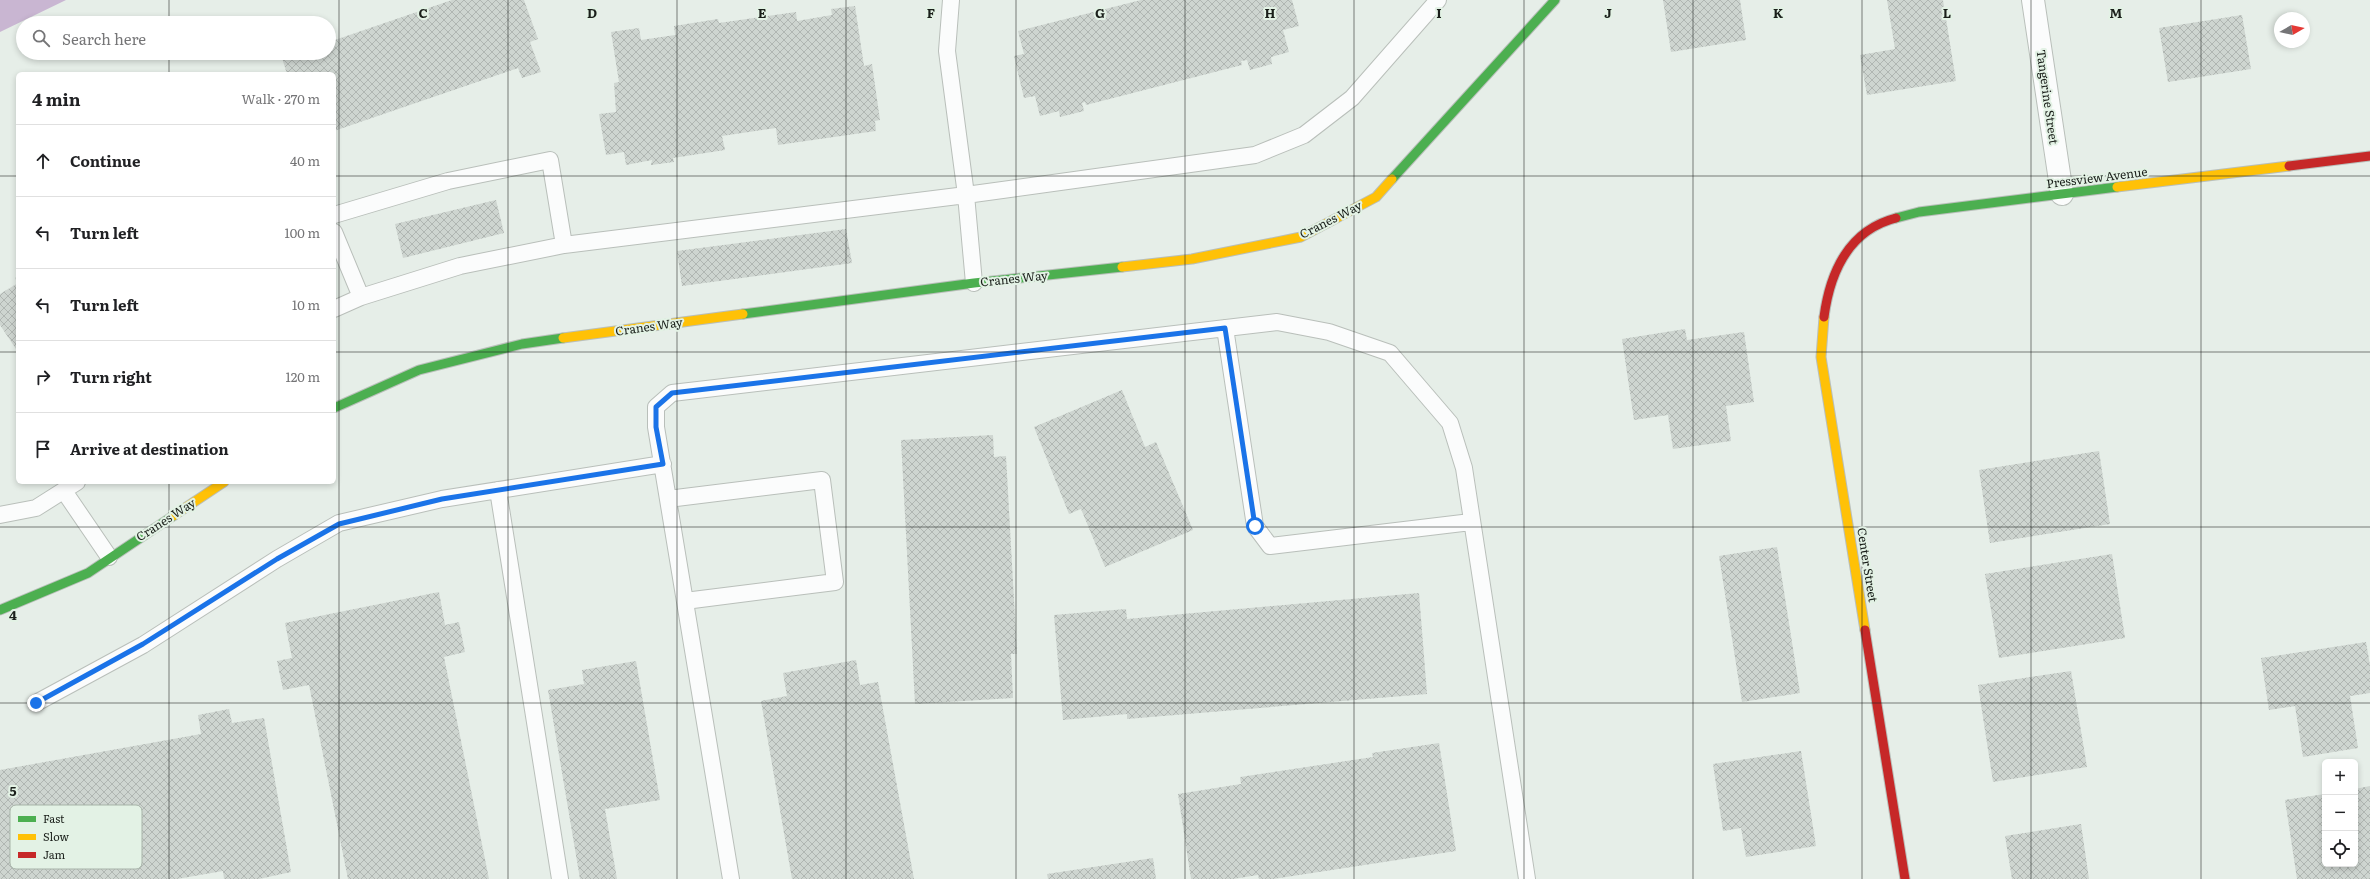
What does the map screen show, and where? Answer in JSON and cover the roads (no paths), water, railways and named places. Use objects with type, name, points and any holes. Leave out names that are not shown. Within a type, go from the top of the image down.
[{"type":"street","name":"Cranes Way","points":[[336,407],[419,370],[522,344],[974,283],[1192,259],[1301,237],[1376,197],[1555,0]]},
{"type":"street","name":"Tangerine Street","points":[[2033,0],[2062,194]]},
{"type":"street","name":"Pressview Avenue","points":[[1840,257],[1873,226],[1919,212],[2369,159]]},
{"type":"street","name":"Center Street","points":[[1840,257],[1824,298],[1821,357],[1905,879]]},
{"type":"street","name":"Cranes Way","points":[[0,610],[88,573],[109,557],[221,484]]},
{"type":"lane","name":"Cranes Way","points":[[951,0],[947,51],[966,196],[974,283]]},
{"type":"lane","points":[[336,308],[361,297],[460,266],[564,245],[966,196],[1255,155],[1304,135],[1352,98],[1438,0]]},
{"type":"lane","points":[[336,214],[448,181],[550,160],[564,245]]},
{"type":"lane","points":[[336,237],[361,297]]},
{"type":"lane","points":[[731,879],[656,427],[656,407],[672,393],[1277,322],[1329,332],[1390,353],[1450,423],[1464,468],[1527,879]]},
{"type":"lane","points":[[1225,328],[1255,526],[1270,546],[1472,522]]},
{"type":"lane","points":[[36,703],[143,644],[277,559],[339,524],[442,499],[663,464]]},
{"type":"lane","points":[[668,500],[822,480],[835,582],[685,601]]},
{"type":"lane","points":[[0,515],[36,508],[70,486],[109,557]]},
{"type":"lane","points":[[498,490],[560,879]]}]
